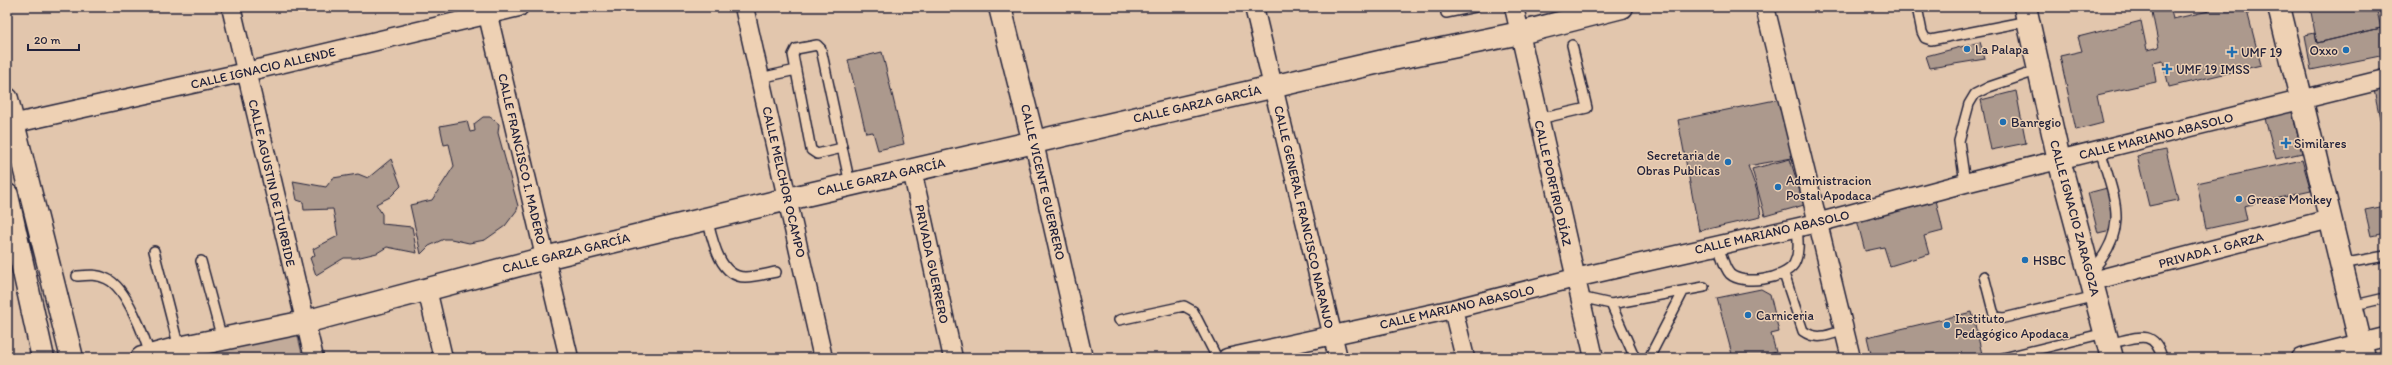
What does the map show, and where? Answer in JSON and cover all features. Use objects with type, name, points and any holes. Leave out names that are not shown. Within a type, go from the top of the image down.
[{"type":"street","name":"CALLE AGUSTIN DE ITURBIDE","points":[[231,7],[314,358]]},
{"type":"street","name":"CALLE IGNACIO ALLENDE","points":[[10,124],[246,72],[487,11],[519,7]]},
{"type":"street","name":"CALLE MELCHOR OCAMPO","points":[[744,7],[823,358]]},
{"type":"street","name":"CALLE VICENTE GUERRERO","points":[[1000,7],[1034,143],[1084,358]]},
{"type":"street","name":"CALLE GENERAL FRANCISCO NARANJO","points":[[1254,7],[1338,358]]},
{"type":"street","name":"CALLE PORFIRIO DÍAZ","points":[[1514,7],[1594,358]]},
{"type":"street","name":"CALLE GARZA GARCÍA","points":[[146,357],[179,348],[305,322],[545,258],[788,198],[1034,143],[1273,86],[1520,32],[1622,7]]},
{"type":"street","points":[[1765,7],[1851,358]]},
{"type":"street","points":[[2279,7],[2362,350]]},
{"type":"street","name":"CALLE FRANCISCO I. MADERO","points":[[487,11],[569,358]]},
{"type":"street","name":"CALLE IGNACIO ZARAGOZA","points":[[2026,14],[2059,160],[2109,345]]},
{"type":"street","name":"CALLE MARIANO ABASOLO","points":[[1227,358],[1453,310],[1575,278],[1817,223],[1965,183],[2385,79]]},
{"type":"street","points":[[7,99],[10,124],[72,358]]},
{"type":"street","name":"PRIVADA GUERRERO","points":[[912,170],[953,358]]},
{"type":"street","points":[[7,195],[43,358]]},
{"type":"street","name":"PRIVADA I. GARZA","points":[[2093,283],[2330,219]]},
{"type":"street","points":[[427,289],[443,358]]},
{"type":"street","points":[[1453,310],[1465,358]]},
{"type":"street","points":[[2301,358],[2362,350],[2385,337]]},
{"type":"lane","points":[[1446,13],[1475,7]]},
{"type":"lane","points":[[1916,7],[1922,32],[1925,38],[1931,40],[2026,14]]},
{"type":"lane","points":[[842,148],[817,154],[811,150],[793,56],[795,50],[814,45],[819,46],[842,148],[850,184]]},
{"type":"lane","points":[[1539,118],[1588,108],[1572,45]]},
{"type":"lane","points":[[760,78],[796,70]]},
{"type":"lane","points":[[1965,183],[1959,141],[1969,104],[1975,94],[1988,87],[2039,70]]},
{"type":"lane","points":[[1984,276],[1993,311],[1996,317],[2004,318],[2093,283],[2109,248],[2117,222],[2100,150]]},
{"type":"lane","points":[[707,218],[724,265],[732,274],[744,277],[776,272]]},
{"type":"lane","points":[[1718,246],[1728,273],[1738,279],[1747,281],[1784,274],[1794,264],[1798,252],[1797,227]]},
{"type":"lane","points":[[154,251],[179,348]]},
{"type":"lane","points":[[2341,264],[2385,256]]},
{"type":"lane","points":[[201,261],[222,340]]},
{"type":"lane","points":[[77,276],[94,274],[109,279],[122,292],[146,342],[146,357]]},
{"type":"lane","points":[[1784,274],[1803,331],[1810,336],[1821,337],[1844,330]]},
{"type":"lane","points":[[1580,297],[1611,304],[1704,287]]},
{"type":"lane","points":[[1649,358],[1683,292]]},
{"type":"lane","points":[[2351,306],[2385,298]]},
{"type":"lane","points":[[1611,304],[1635,358]]},
{"type":"lane","points":[[1118,320],[1184,306],[1193,311],[1217,358]]},
{"type":"lane","points":[[2003,358],[2109,345],[2143,337],[2153,338],[2158,344],[2162,358]]},
{"type":"shaded area","points":[[297,334],[303,358],[190,358]]},
{"type":"building","name":"UMF 19 IMSS","points":[[2151,7],[2170,7],[2173,19],[2209,11],[2208,7],[2246,7],[2261,65],[2169,87],[2163,61],[2153,63],[2156,82],[2097,95],[2103,123],[2076,130],[2060,56],[2082,51],[2078,37],[2141,21],[2147,50],[2159,47]]},
{"type":"building","points":[[2310,7],[2376,7],[2381,28],[2317,43]]},
{"type":"building","name":"Oxxo","points":[[2381,28],[2385,55],[2311,70],[2305,35],[2315,33],[2317,43]]},
{"type":"building","name":"La Palapa","points":[[1980,42],[1985,59],[1930,68],[1926,56]]},
{"type":"building","points":[[882,52],[904,144],[878,150],[873,132],[866,133],[848,60]]},
{"type":"building","points":[[2385,87],[2385,133],[2383,133],[2374,90]]},
{"type":"building","name":"Banregio","points":[[2016,91],[2026,143],[1991,150],[1981,100]]},
{"type":"building","name":"Secretaria de Obras Publicas","points":[[1780,99],[1792,158],[1748,166],[1757,191],[1761,217],[1699,231],[1678,120]]},
{"type":"building","name":"Similares","points":[[2291,108],[2302,153],[2276,159],[2264,114]]},
{"type":"building","points":[[483,117],[490,117],[499,124],[498,133],[518,206],[517,210],[505,226],[485,240],[469,243],[444,239],[429,246],[421,254],[410,205],[432,200],[454,166],[449,144],[444,145],[440,126],[467,121],[470,132],[475,131],[474,124]]},
{"type":"building","points":[[2166,150],[2178,200],[2149,206],[2137,156]]},
{"type":"building","points":[[391,159],[401,186],[390,197],[376,204],[382,214],[382,224],[412,227],[417,253],[387,247],[377,253],[356,258],[344,258],[316,275],[310,258],[315,255],[313,249],[338,236],[333,209],[304,210],[303,202],[297,200],[293,181],[326,187],[333,178],[358,174],[368,178]]},
{"type":"building","name":"Administracion Postal Apodaca","points":[[1790,159],[1804,205],[1765,216],[1752,169]]},
{"type":"building","name":"Grease Monkey","points":[[2302,160],[2311,191],[2244,206],[2247,220],[2206,229],[2197,183]]},
{"type":"building","points":[[2107,188],[2115,229],[2098,233],[2088,193]]},
{"type":"building","points":[[1936,200],[1943,231],[1924,236],[1929,254],[1890,266],[1884,247],[1865,251],[1857,220]]},
{"type":"building","points":[[2385,206],[2385,233],[2371,236],[2365,210]]},
{"type":"building","name":"Carniceria","points":[[1761,289],[1770,294],[1779,332],[1771,334],[1776,352],[1755,358],[1733,358],[1717,298]]},
{"type":"building","name":"Instituto Pedagógico Apodaca","points":[[1972,312],[1983,358],[1872,358],[1867,337]]},
{"type":"building","points":[[232,355],[233,358],[216,358]]},
{"type":"place","name":"La Palapa","points":[[1967,49]]},
{"type":"place","name":"Oxxo","points":[[2346,50]]},
{"type":"place","name":"UMF 19","points":[[2232,52]]},
{"type":"place","name":"UMF 19 IMSS","points":[[2167,69]]},
{"type":"place","name":"Banregio","points":[[2003,122]]},
{"type":"place","name":"Similares","points":[[2286,143]]},
{"type":"place","name":"Secretaria de Obras Publicas","points":[[1728,162]]},
{"type":"place","name":"Administracion Postal Apodaca","points":[[1778,187]]},
{"type":"place","name":"Grease Monkey","points":[[2239,199]]},
{"type":"place","name":"HSBC","points":[[2025,260]]},
{"type":"place","name":"Carniceria","points":[[1748,315]]},
{"type":"place","name":"Instituto Pedagógico Apodaca","points":[[1947,325]]}]
